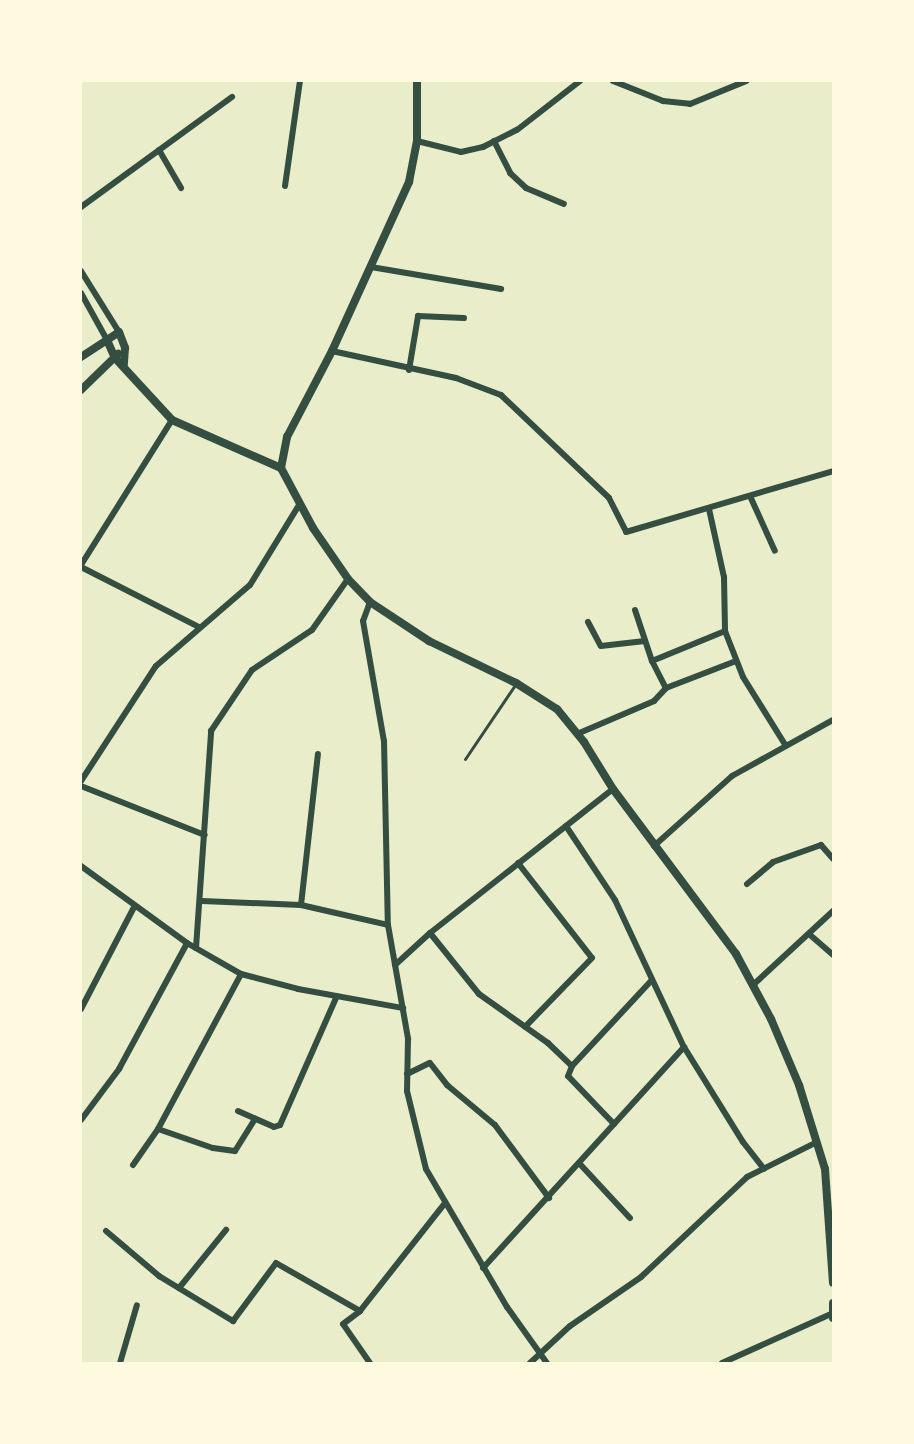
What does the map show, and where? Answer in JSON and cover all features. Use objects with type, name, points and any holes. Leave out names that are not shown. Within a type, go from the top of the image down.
[{"type":"main road","points":[[81,357],[119,332],[125,348],[124,364]]},
{"type":"main road","points":[[107,340],[115,357],[124,364],[151,400],[172,420],[281,468],[299,505],[348,579],[370,602],[429,641],[516,683],[556,709],[577,734],[654,846],[736,954],[753,985],[799,1085],[829,1175],[833,1283]]},
{"type":"main road","points":[[81,390],[125,348]]},
{"type":"main road","points":[[832,1316],[833,1303]]},
{"type":"street","points":[[285,186],[300,81]]},
{"type":"street","points":[[281,468],[286,437],[332,351],[409,182],[417,141],[417,81]]},
{"type":"street","points":[[417,141],[461,152],[494,141],[517,130],[580,81]]},
{"type":"street","points":[[613,81],[663,101],[690,104],[746,81]]},
{"type":"street","points":[[81,207],[232,97]]},
{"type":"street","points":[[494,141],[510,173],[526,188],[564,204]]},
{"type":"street","points":[[159,150],[181,188]]},
{"type":"street","points":[[371,267],[501,289]]},
{"type":"street","points":[[81,271],[119,332]]},
{"type":"street","points":[[81,293],[107,340]]},
{"type":"street","points":[[409,369],[418,316],[464,318]]},
{"type":"street","points":[[332,351],[481,385],[501,395],[609,498],[626,532],[833,471]]},
{"type":"street","points":[[172,420],[81,566],[199,627]]},
{"type":"street","points":[[750,496],[775,551]]},
{"type":"street","points":[[81,781],[156,666],[250,585],[299,505]]},
{"type":"street","points":[[709,508],[724,577],[725,631],[736,661],[786,746]]},
{"type":"street","points":[[196,948],[202,901],[211,731],[252,670],[312,630],[348,579]]},
{"type":"street","points":[[370,602],[363,621],[384,741],[388,925],[408,1039],[407,1091],[426,1169],[483,1268],[547,1363]]},
{"type":"street","points":[[635,610],[652,661],[666,688]]},
{"type":"street","points":[[588,622],[602,646],[645,641]]},
{"type":"street","points":[[652,661],[725,631]]},
{"type":"street","points":[[577,734],[654,701],[666,688],[736,661]]},
{"type":"street","points":[[654,846],[732,776],[833,720]]},
{"type":"street","points":[[301,905],[318,754]]},
{"type":"street","points":[[81,786],[205,835]]},
{"type":"street","points":[[394,965],[430,933],[613,789]]},
{"type":"street","points":[[566,826],[615,900],[684,1047],[743,1142],[764,1169]]},
{"type":"street","points":[[747,884],[773,862],[821,844],[833,859]]},
{"type":"street","points":[[518,863],[592,958],[525,1026]]},
{"type":"street","points":[[82,869],[187,943],[241,974],[337,996],[404,1008]]},
{"type":"street","points":[[202,901],[301,905],[388,925]]},
{"type":"street","points":[[81,1009],[134,907]]},
{"type":"street","points":[[753,985],[833,911]]},
{"type":"street","points":[[430,933],[479,994],[525,1026],[572,1066]]},
{"type":"street","points":[[808,934],[833,955]]},
{"type":"street","points":[[81,1120],[119,1070],[187,943]]},
{"type":"street","points":[[134,1165],[158,1129],[241,974]]},
{"type":"street","points":[[614,1124],[568,1076],[572,1066],[652,980]]},
{"type":"street","points":[[238,1111],[274,1127],[280,1125],[337,996]]},
{"type":"street","points":[[483,1268],[684,1047]]},
{"type":"street","points":[[407,1074],[430,1063],[447,1085],[495,1125],[549,1198]]},
{"type":"street","points":[[158,1129],[213,1148],[235,1151],[255,1119]]},
{"type":"street","points":[[530,1363],[542,1355],[570,1326],[640,1277],[747,1177],[817,1142]]},
{"type":"street","points":[[579,1163],[630,1218]]},
{"type":"street","points":[[370,1363],[343,1324],[360,1311],[445,1203]]},
{"type":"street","points":[[179,1288],[226,1230]]},
{"type":"street","points":[[106,1231],[179,1288],[233,1321],[279,1262],[360,1311]]},
{"type":"street","points":[[120,1363],[137,1305]]},
{"type":"street","points":[[722,1363],[832,1316]]},
{"type":"lane","points":[[465,759],[516,683]]}]
